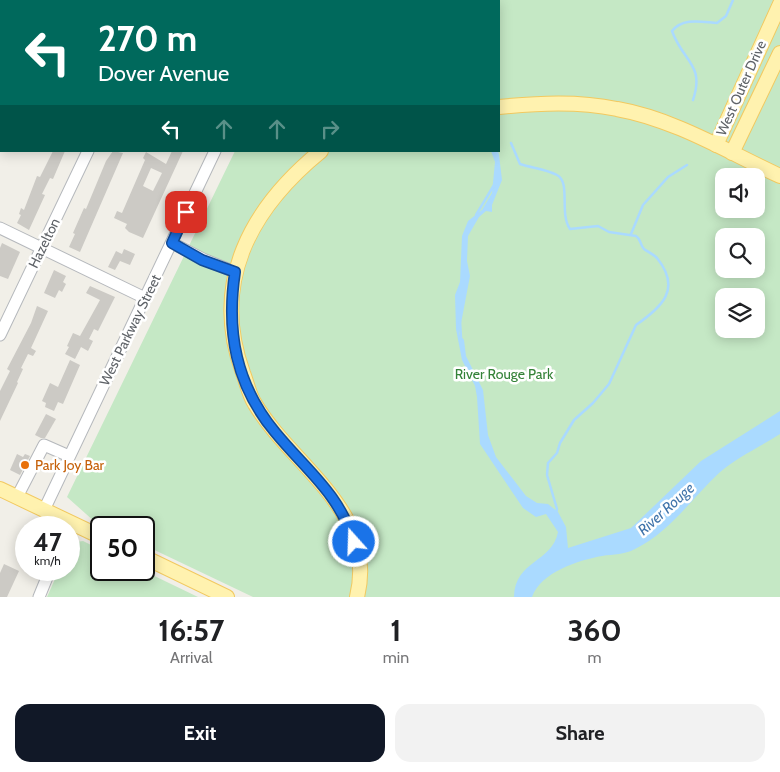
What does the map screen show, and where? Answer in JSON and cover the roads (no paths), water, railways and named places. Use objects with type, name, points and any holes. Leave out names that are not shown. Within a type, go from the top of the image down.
[{"type":"main road","name":"West Outer Drive","points":[[716,146],[780,4]]},
{"type":"main road","name":"West Outer Drive","points":[[500,107],[541,103],[580,104],[619,109],[655,120],[732,153],[780,53]]},
{"type":"main road","points":[[320,152],[294,173],[268,204],[247,240],[235,272],[231,301],[234,348],[254,403],[275,432],[324,484],[339,505],[359,557],[359,587],[356,597]]},
{"type":"main road","points":[[732,153],[780,176]]},
{"type":"main road","points":[[0,489],[53,516]]},
{"type":"main road","points":[[155,562],[227,597]]},
{"type":"street","name":"Hazelton","points":[[0,335],[88,152]]},
{"type":"street","name":"West Parkway Street","points":[[44,510],[216,152]]},
{"type":"street","points":[[0,228],[145,298]]},
{"type":"street","points":[[172,243],[202,260],[235,272]]},
{"type":"street","points":[[17,497],[44,445],[69,456]]},
{"type":"street","points":[[39,597],[46,581]]},
{"type":"water","name":"River Rouge","points":[[491,152],[498,152],[502,180],[492,205],[492,212],[486,211],[479,217],[468,236],[467,261],[470,276],[459,334],[464,340],[466,356],[483,390],[488,435],[496,457],[526,496],[537,503],[548,504],[558,512],[566,527],[568,548],[631,528],[701,461],[780,411],[780,434],[726,467],[659,534],[631,551],[572,564],[552,574],[537,588],[532,597],[514,597],[516,585],[520,576],[527,568],[549,550],[558,532],[546,514],[536,517],[523,508],[480,444],[475,386],[462,360],[456,329],[455,295],[460,282],[462,236],[468,221],[482,210],[492,193],[495,162]]},
{"type":"waterway","points":[[693,100],[696,88],[695,71],[672,31],[687,22],[717,23],[726,16],[733,0]]},
{"type":"waterway","points":[[511,143],[520,164],[548,171],[561,179],[564,191],[565,215],[570,229],[598,226],[609,232],[636,236],[644,249],[657,258],[668,279],[666,296],[654,311],[636,325],[609,384],[593,403],[574,420],[560,443],[557,453],[548,463],[547,475],[557,509],[556,513]]},
{"type":"waterway","points":[[631,234],[643,205],[668,177],[687,165]]},
{"type":"waterway","points":[[476,215],[494,185]]},
{"type":"waterway","points":[[460,321],[461,338]]},
{"type":"place","name":"Park Joy Bar","points":[[25,465]]},
{"type":"park label","name":"River Rouge Park","points":[[504,374]]}]
